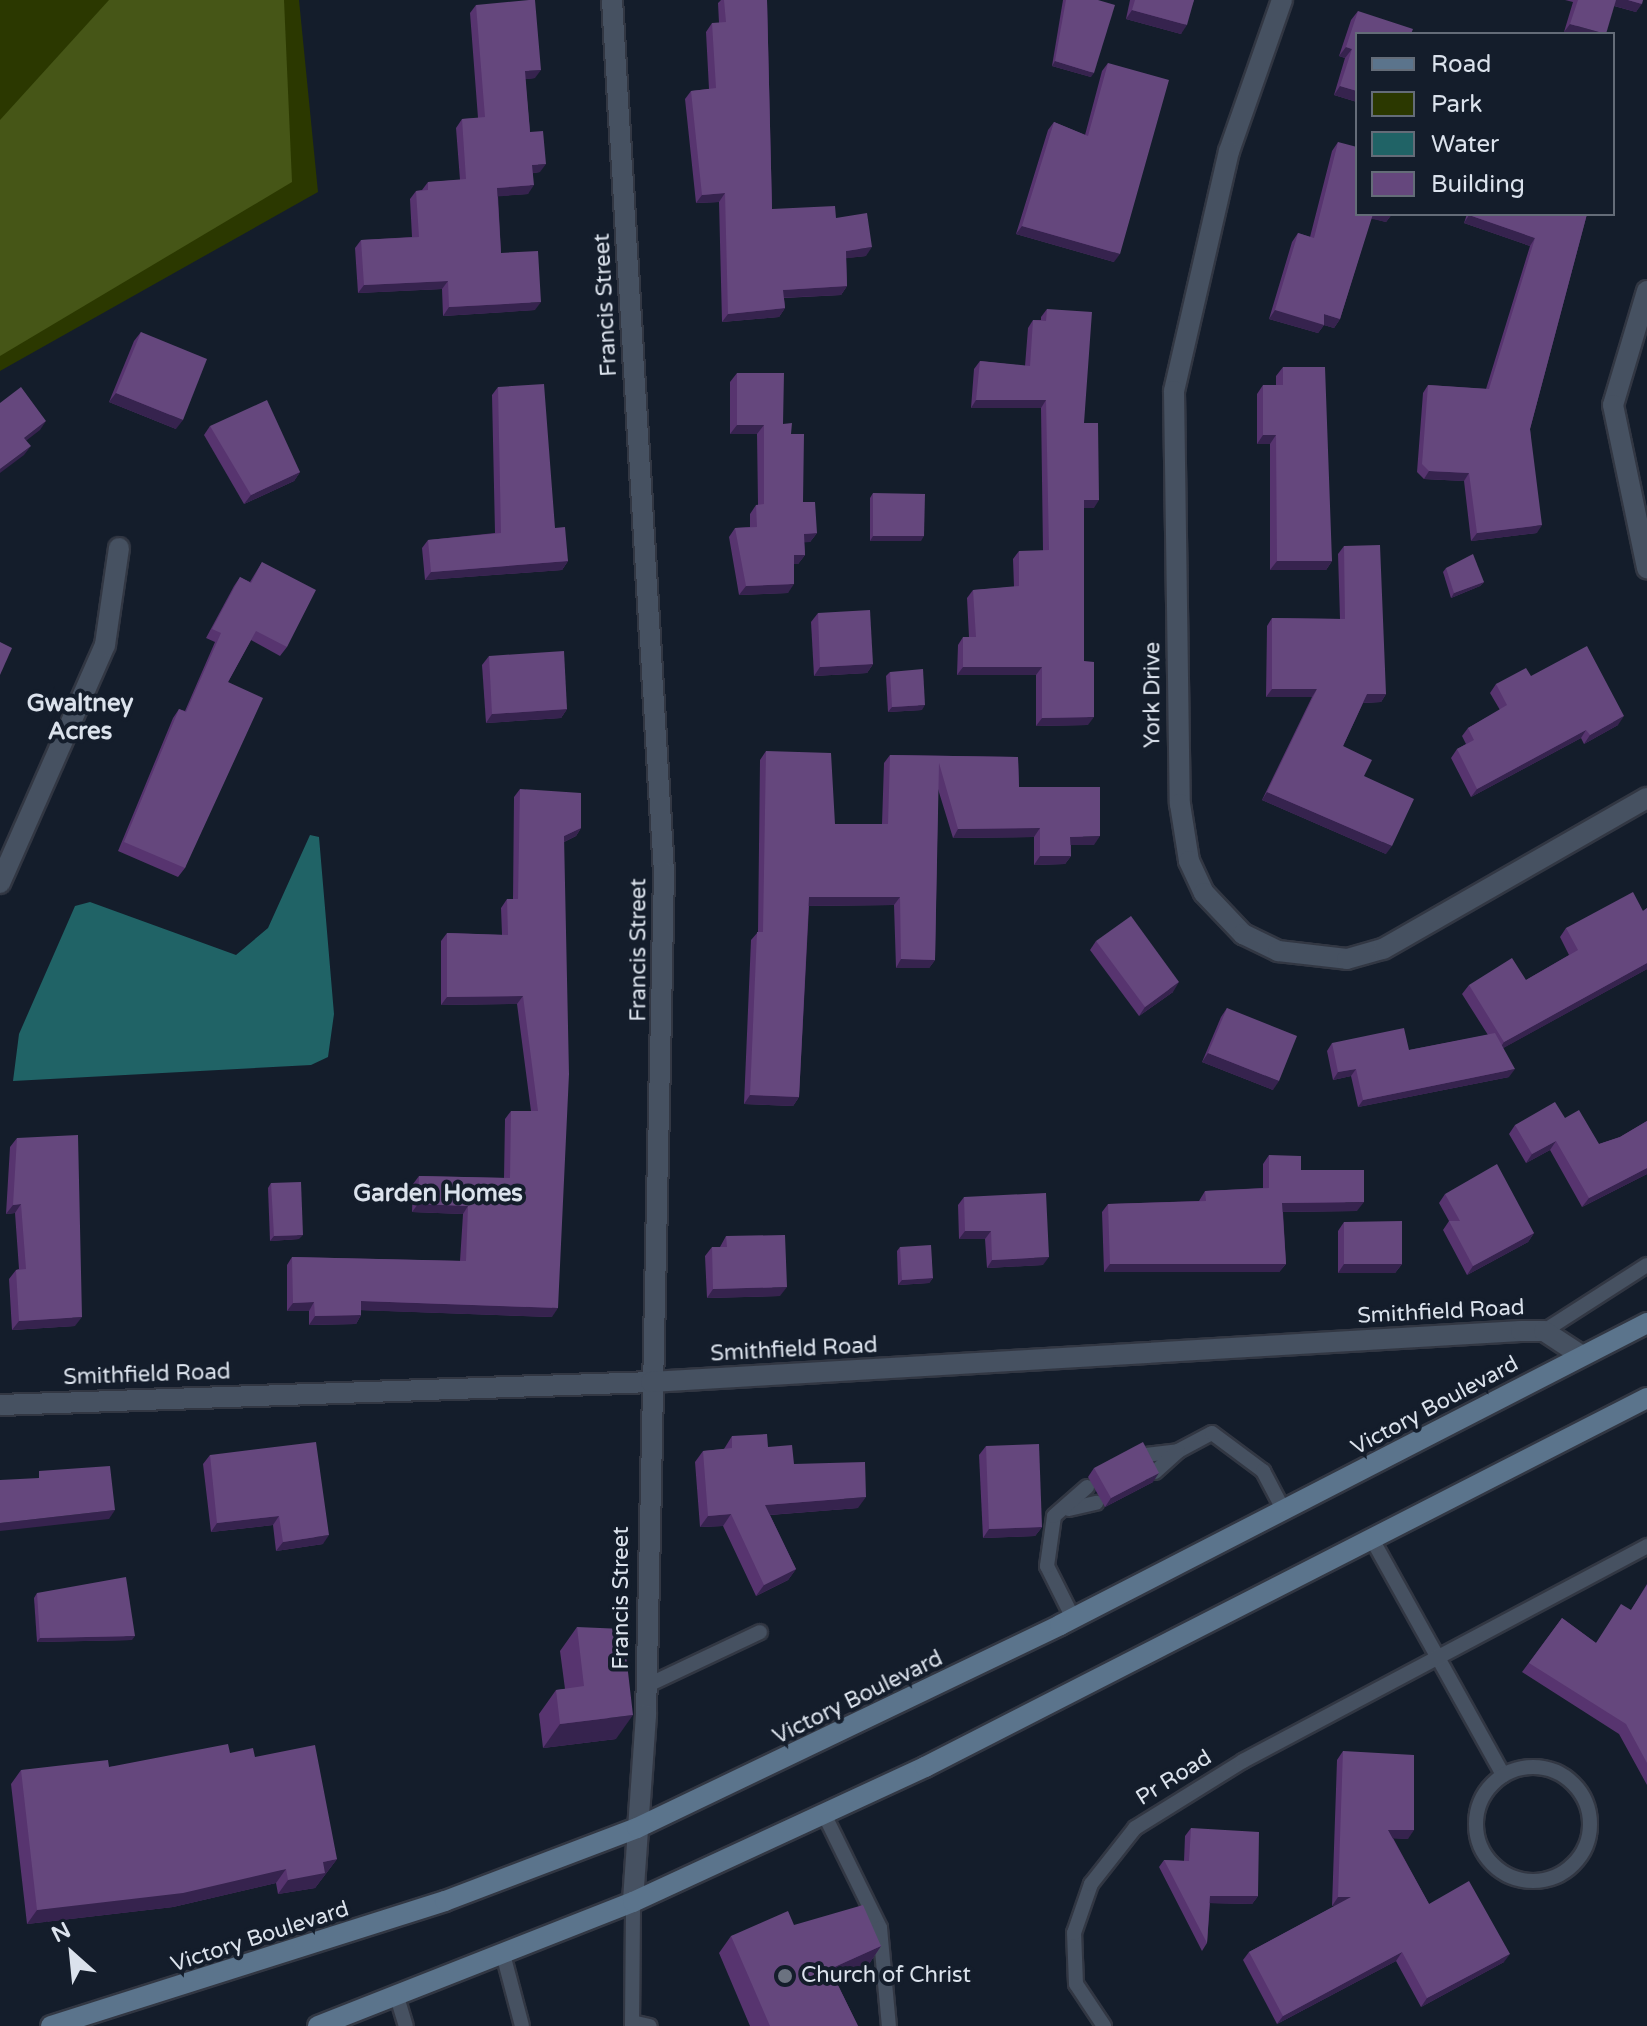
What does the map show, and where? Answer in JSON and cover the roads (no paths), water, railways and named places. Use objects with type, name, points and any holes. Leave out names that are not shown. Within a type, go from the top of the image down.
[{"type":"main road","name":"Victory Boulevard","points":[[51,2026],[356,1931],[637,1828],[1073,1618],[1647,1323]]},
{"type":"main road","points":[[318,2026],[633,1902],[824,1814],[1373,1541],[1647,1398]]},
{"type":"street","name":"Francis Street","points":[[612,0],[661,757],[662,1114],[651,1382],[646,1686],[633,1902]]},
{"type":"street","name":"York Drive","points":[[1282,0],[1229,151],[1174,391],[1175,720],[1180,804],[1199,882],[1243,934],[1278,951],[1347,959],[1383,949],[1647,798]]},
{"type":"street","points":[[1647,291],[1613,405],[1647,568]]},
{"type":"street","points":[[0,883],[105,645],[119,548]]},
{"type":"street","name":"Smithfield Road","points":[[0,1405],[651,1382],[1544,1331],[1582,1356]]},
{"type":"lane","points":[[1544,1331],[1647,1265]]},
{"type":"lane","points":[[1155,1472],[1178,1451],[1212,1433],[1263,1471],[1284,1511]]},
{"type":"lane","points":[[1146,1455],[1178,1451]]},
{"type":"lane","points":[[1069,1509],[1087,1487]]},
{"type":"lane","points":[[1073,1618],[1047,1566],[1054,1516],[1096,1503]]},
{"type":"lane","points":[[1373,1541],[1503,1775]]},
{"type":"lane","name":"Pr Road","points":[[1104,2026],[1086,2007],[1072,1958],[1091,1884],[1113,1851],[1135,1828],[1243,1761],[1647,1546]]},
{"type":"lane","points":[[646,1686],[760,1632]]},
{"type":"lane","points":[[1541,1767],[1576,1786],[1590,1822],[1588,1842],[1564,1872],[1529,1882],[1511,1878],[1484,1855],[1475,1820],[1489,1787],[1503,1775],[1541,1767]]},
{"type":"lane","points":[[824,1814],[880,1928],[889,2026]]},
{"type":"lane","points":[[633,1902],[632,2024],[650,2026]]},
{"type":"lane","points":[[503,1954],[522,2026]]},
{"type":"lane","points":[[397,1997],[406,2026]]},
{"type":"water","points":[[310,835],[319,837],[334,1014],[328,1057],[311,1065],[13,1081],[19,1034],[75,906],[90,902],[236,955],[268,928]]},
{"type":"place","name":"Church of Christ","points":[[785,1976]]},
{"type":"district","name":"Gwaltney Acres","points":[[80,718]]},
{"type":"district","name":"Garden Homes","points":[[438,1194]]}]
